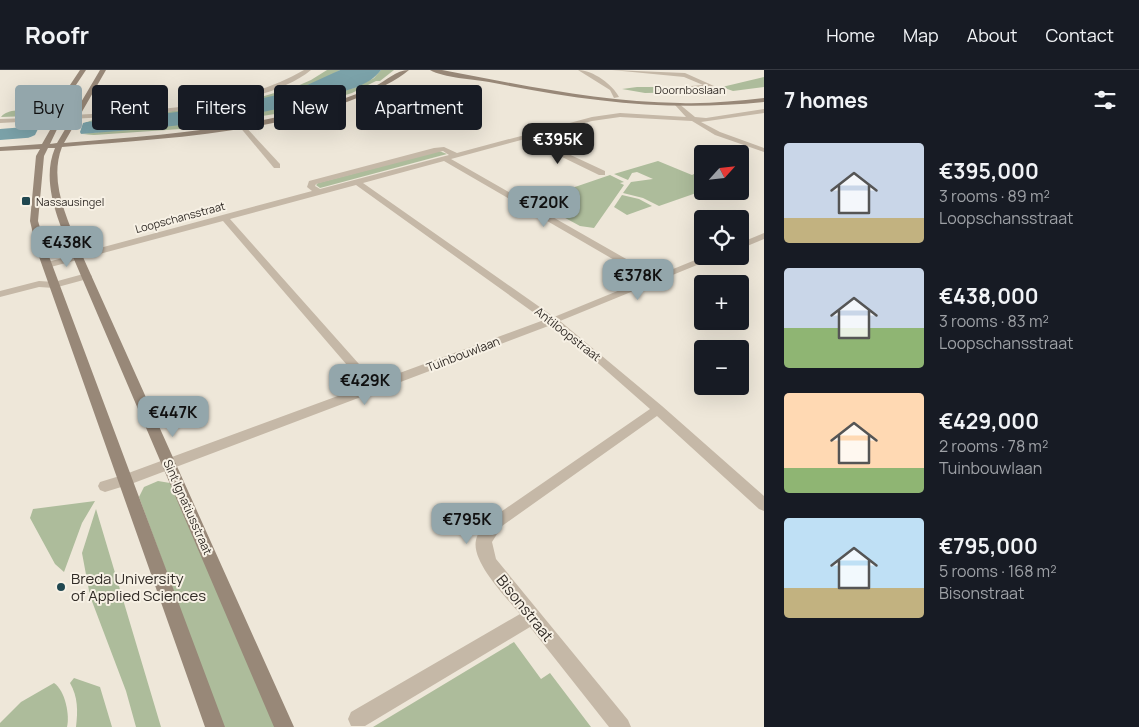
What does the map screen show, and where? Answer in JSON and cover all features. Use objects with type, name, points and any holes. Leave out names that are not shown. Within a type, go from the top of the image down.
[{"type":"main road","points":[[73,85],[83,70]]},
{"type":"main road","points":[[82,104],[103,70]]},
{"type":"main road","points":[[264,120],[347,100],[377,88],[406,70]]},
{"type":"main road","points":[[433,70],[617,99]]},
{"type":"main road","points":[[456,70],[617,99]]},
{"type":"main road","name":"Doornboslaan","points":[[617,99],[704,100],[764,95]]},
{"type":"main road","name":"Doornboslaan","points":[[617,99],[678,105],[729,104],[764,100]]},
{"type":"main road","points":[[55,142],[56,130]]},
{"type":"main road","points":[[65,130],[40,156],[34,221],[54,285],[215,727]]},
{"type":"main road","points":[[0,150],[55,142],[183,134],[209,130]]},
{"type":"main road","name":"Sint Ignatiusstraat","points":[[55,142],[55,188],[78,257],[284,727]]},
{"type":"street","points":[[82,120],[242,97],[281,85],[308,70]]},
{"type":"street","points":[[581,70],[612,89],[617,99]]},
{"type":"street","points":[[615,70],[685,75],[711,86],[693,88]]},
{"type":"street","points":[[678,105],[692,119],[706,127],[764,150]]},
{"type":"street","name":"Loopschansstraat","points":[[47,265],[226,218],[455,154],[605,116],[620,115],[706,120],[764,111]]},
{"type":"street","points":[[0,121],[15,122]]},
{"type":"street","points":[[245,130],[277,166]]},
{"type":"street","points":[[524,136],[602,173]]},
{"type":"street","name":"Loopschansstraat","points":[[319,192],[311,186],[312,183],[437,150],[444,149],[455,154]]},
{"type":"street","points":[[444,158],[656,280]]},
{"type":"street","name":"Antiloopstraat","points":[[357,182],[571,334],[658,408],[764,505]]},
{"type":"street","points":[[226,218],[373,388]]},
{"type":"street","points":[[749,242],[764,236]]},
{"type":"street","name":"Tuinbouwlaan","points":[[105,486],[126,480],[552,321],[694,264]]},
{"type":"street","points":[[0,294],[39,284],[54,285],[87,276]]},
{"type":"street","name":"Bisonstraat","points":[[621,727],[490,564],[483,551],[482,543],[497,522],[658,408]]},
{"type":"street","points":[[358,719],[532,616]]},
{"type":"green space","points":[[327,70],[340,70],[313,83],[300,85]]},
{"type":"green space","points":[[381,70],[394,70],[380,81],[368,85],[360,85],[374,78]]},
{"type":"green space","points":[[764,77],[764,87],[733,91],[722,87]]},
{"type":"green space","points":[[356,87],[356,91],[346,95],[346,90]]},
{"type":"green space","points":[[637,87],[688,87],[697,92],[645,93],[622,89]]},
{"type":"green space","points":[[274,93],[274,96],[264,99],[264,96]]},
{"type":"green space","points":[[274,106],[274,114],[264,116],[264,108]]},
{"type":"green space","points":[[15,110],[15,117],[1,117],[4,114]]},
{"type":"green space","points":[[178,110],[178,114],[168,115],[168,111]]},
{"type":"green space","points":[[178,124],[178,129],[168,130],[168,125]]},
{"type":"green space","points":[[119,130],[166,130],[94,135],[80,134]]},
{"type":"green space","points":[[439,151],[447,154],[320,188],[316,185],[318,183]]},
{"type":"green space","points":[[658,161],[692,175],[694,174],[694,194],[659,206],[643,198],[623,193],[631,182],[653,179],[637,172],[632,173],[628,180],[614,174]]},
{"type":"green space","points":[[610,175],[624,182],[620,183],[624,185],[594,228],[580,226],[534,201]]},
{"type":"green space","points":[[622,195],[639,199],[652,206],[627,215],[614,207]]},
{"type":"green space","points":[[158,481],[170,483],[173,487],[276,727],[223,727],[139,497],[144,487]]},
{"type":"green space","points":[[95,501],[82,523],[64,572],[55,564],[30,518],[33,509]]},
{"type":"green space","points":[[96,509],[161,727],[136,727],[126,691],[90,596],[82,553]]},
{"type":"green space","points":[[514,642],[541,679],[550,673],[591,727],[373,727]]},
{"type":"green space","points":[[74,678],[100,687],[112,727],[76,727],[77,704],[70,683]]},
{"type":"green space","points":[[54,683],[61,691],[66,703],[67,727],[0,727],[0,723],[21,702]]},
{"type":"water","points":[[340,70],[381,70],[370,80],[346,91],[346,85],[307,85]]},
{"type":"water","points":[[274,96],[274,110],[264,112],[264,98]]},
{"type":"water","points":[[178,112],[178,125],[168,127],[168,113]]},
{"type":"water","points":[[82,122],[92,122],[92,130],[134,130],[0,140],[0,129],[82,130]]},
{"type":"pier","points":[[38,130],[81,130],[81,134],[88,135],[24,140],[35,135]]},
{"type":"place","name":"Nassausingel","points":[[26,201]]},
{"type":"place","name":"Breda University of Applied Sciences","points":[[61,587]]}]
